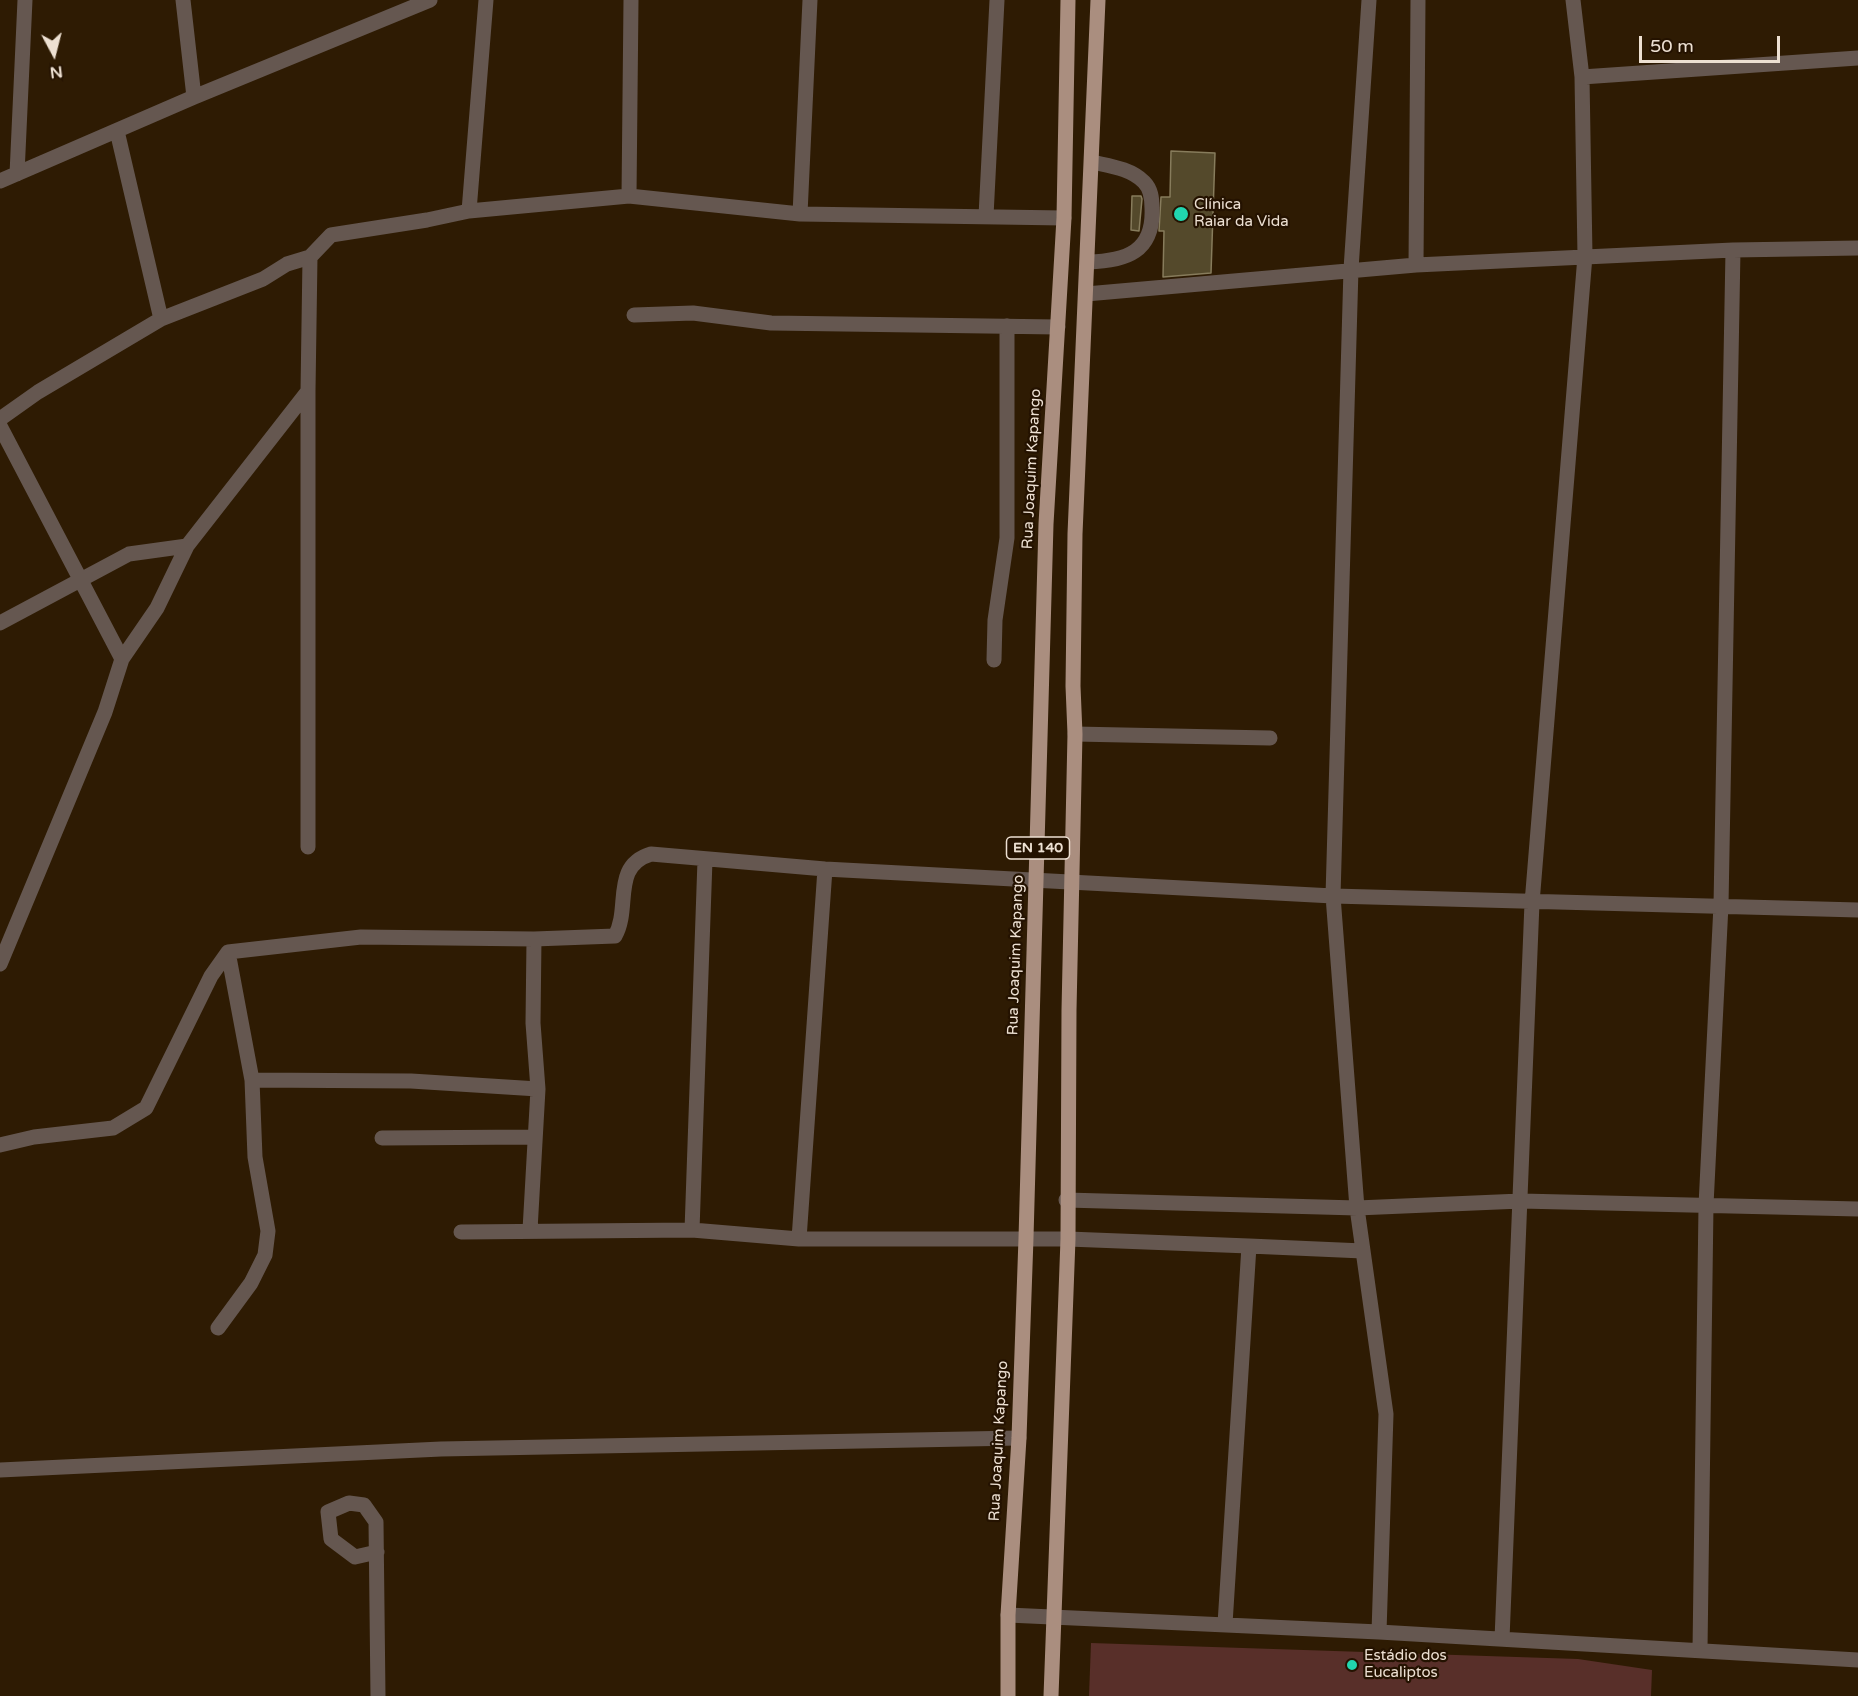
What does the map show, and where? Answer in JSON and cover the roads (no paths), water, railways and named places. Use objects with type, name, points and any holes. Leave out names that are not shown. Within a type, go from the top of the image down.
[{"type":"main road","name":"Rua Joaquim Kapango","points":[[1008,1696],[1008,1615],[1019,1438],[1026,1238],[1046,524],[1064,219],[1068,0]]},
{"type":"main road","name":"EN 140","points":[[1051,1696],[1068,1239],[1066,1200],[1075,734],[1073,686],[1075,534],[1098,0]]},
{"type":"street","points":[[17,174],[25,0]]},
{"type":"street","points":[[183,0],[194,97]]},
{"type":"street","points":[[0,181],[194,97],[430,0]]},
{"type":"street","points":[[469,211],[486,0]]},
{"type":"street","points":[[630,196],[631,0]]},
{"type":"street","points":[[800,214],[810,0]]},
{"type":"street","points":[[986,216],[997,0]]},
{"type":"street","points":[[1369,0],[1351,269],[1333,896],[1357,1208],[1386,1414],[1379,1632]]},
{"type":"street","points":[[1416,265],[1418,0]]},
{"type":"street","points":[[1502,1639],[1532,903],[1585,256],[1582,76],[1573,0]]},
{"type":"street","points":[[1582,76],[1858,58]]},
{"type":"street","points":[[117,131],[161,319]]},
{"type":"street","points":[[1088,262],[1110,261],[1136,251],[1147,239],[1153,214],[1151,195],[1144,182],[1118,167],[1092,162]]},
{"type":"street","points":[[0,419],[38,392],[161,319],[263,279],[299,259],[310,257],[331,235],[469,211],[630,196],[800,214],[1064,219]]},
{"type":"street","points":[[1086,294],[1416,265],[1733,250],[1858,248]]},
{"type":"street","points":[[1700,1650],[1706,1205],[1721,905],[1733,250]]},
{"type":"street","points":[[308,847],[310,257]]},
{"type":"street","points":[[634,315],[693,313],[771,323],[1058,327]]},
{"type":"street","points":[[994,660],[995,620],[1007,538],[1008,326]]},
{"type":"street","points":[[0,964],[105,712],[122,658],[157,608],[187,546],[308,391]]},
{"type":"street","points":[[0,426],[82,578],[122,658]]},
{"type":"street","points":[[0,623],[129,554],[187,546]]},
{"type":"street","points":[[1075,734],[1270,738]]},
{"type":"street","points":[[0,1145],[34,1137],[113,1128],[146,1108],[211,976],[228,952],[361,937],[534,939],[615,936],[620,926],[623,887],[632,864],[641,857],[651,854],[825,869],[1333,896],[1858,910]]},
{"type":"street","points":[[692,1230],[705,860]]},
{"type":"street","points":[[799,1239],[825,869]]},
{"type":"street","points":[[530,1230],[538,1089],[533,1023],[534,939]]},
{"type":"street","points":[[218,1328],[251,1283],[265,1255],[268,1231],[255,1157],[252,1080],[228,952]]},
{"type":"street","points":[[252,1080],[411,1082],[538,1089]]},
{"type":"street","points":[[382,1138],[534,1137]]},
{"type":"street","points":[[1066,1200],[1357,1208],[1521,1201],[1858,1209]]},
{"type":"street","points":[[461,1232],[692,1230],[799,1239],[1026,1238],[1363,1251]]},
{"type":"street","points":[[1225,1624],[1249,1246]]},
{"type":"street","points":[[0,1470],[441,1449],[1019,1438]]},
{"type":"street","points":[[377,1552],[378,1696]]},
{"type":"street","points":[[1008,1615],[1055,1619],[1225,1624],[1379,1632],[1858,1660]]},
{"type":"place","name":"Clínica Raiar da Vida","points":[[1181,214]]},
{"type":"place","name":"Estádio dos Eucaliptos","points":[[1352,1665]]}]
